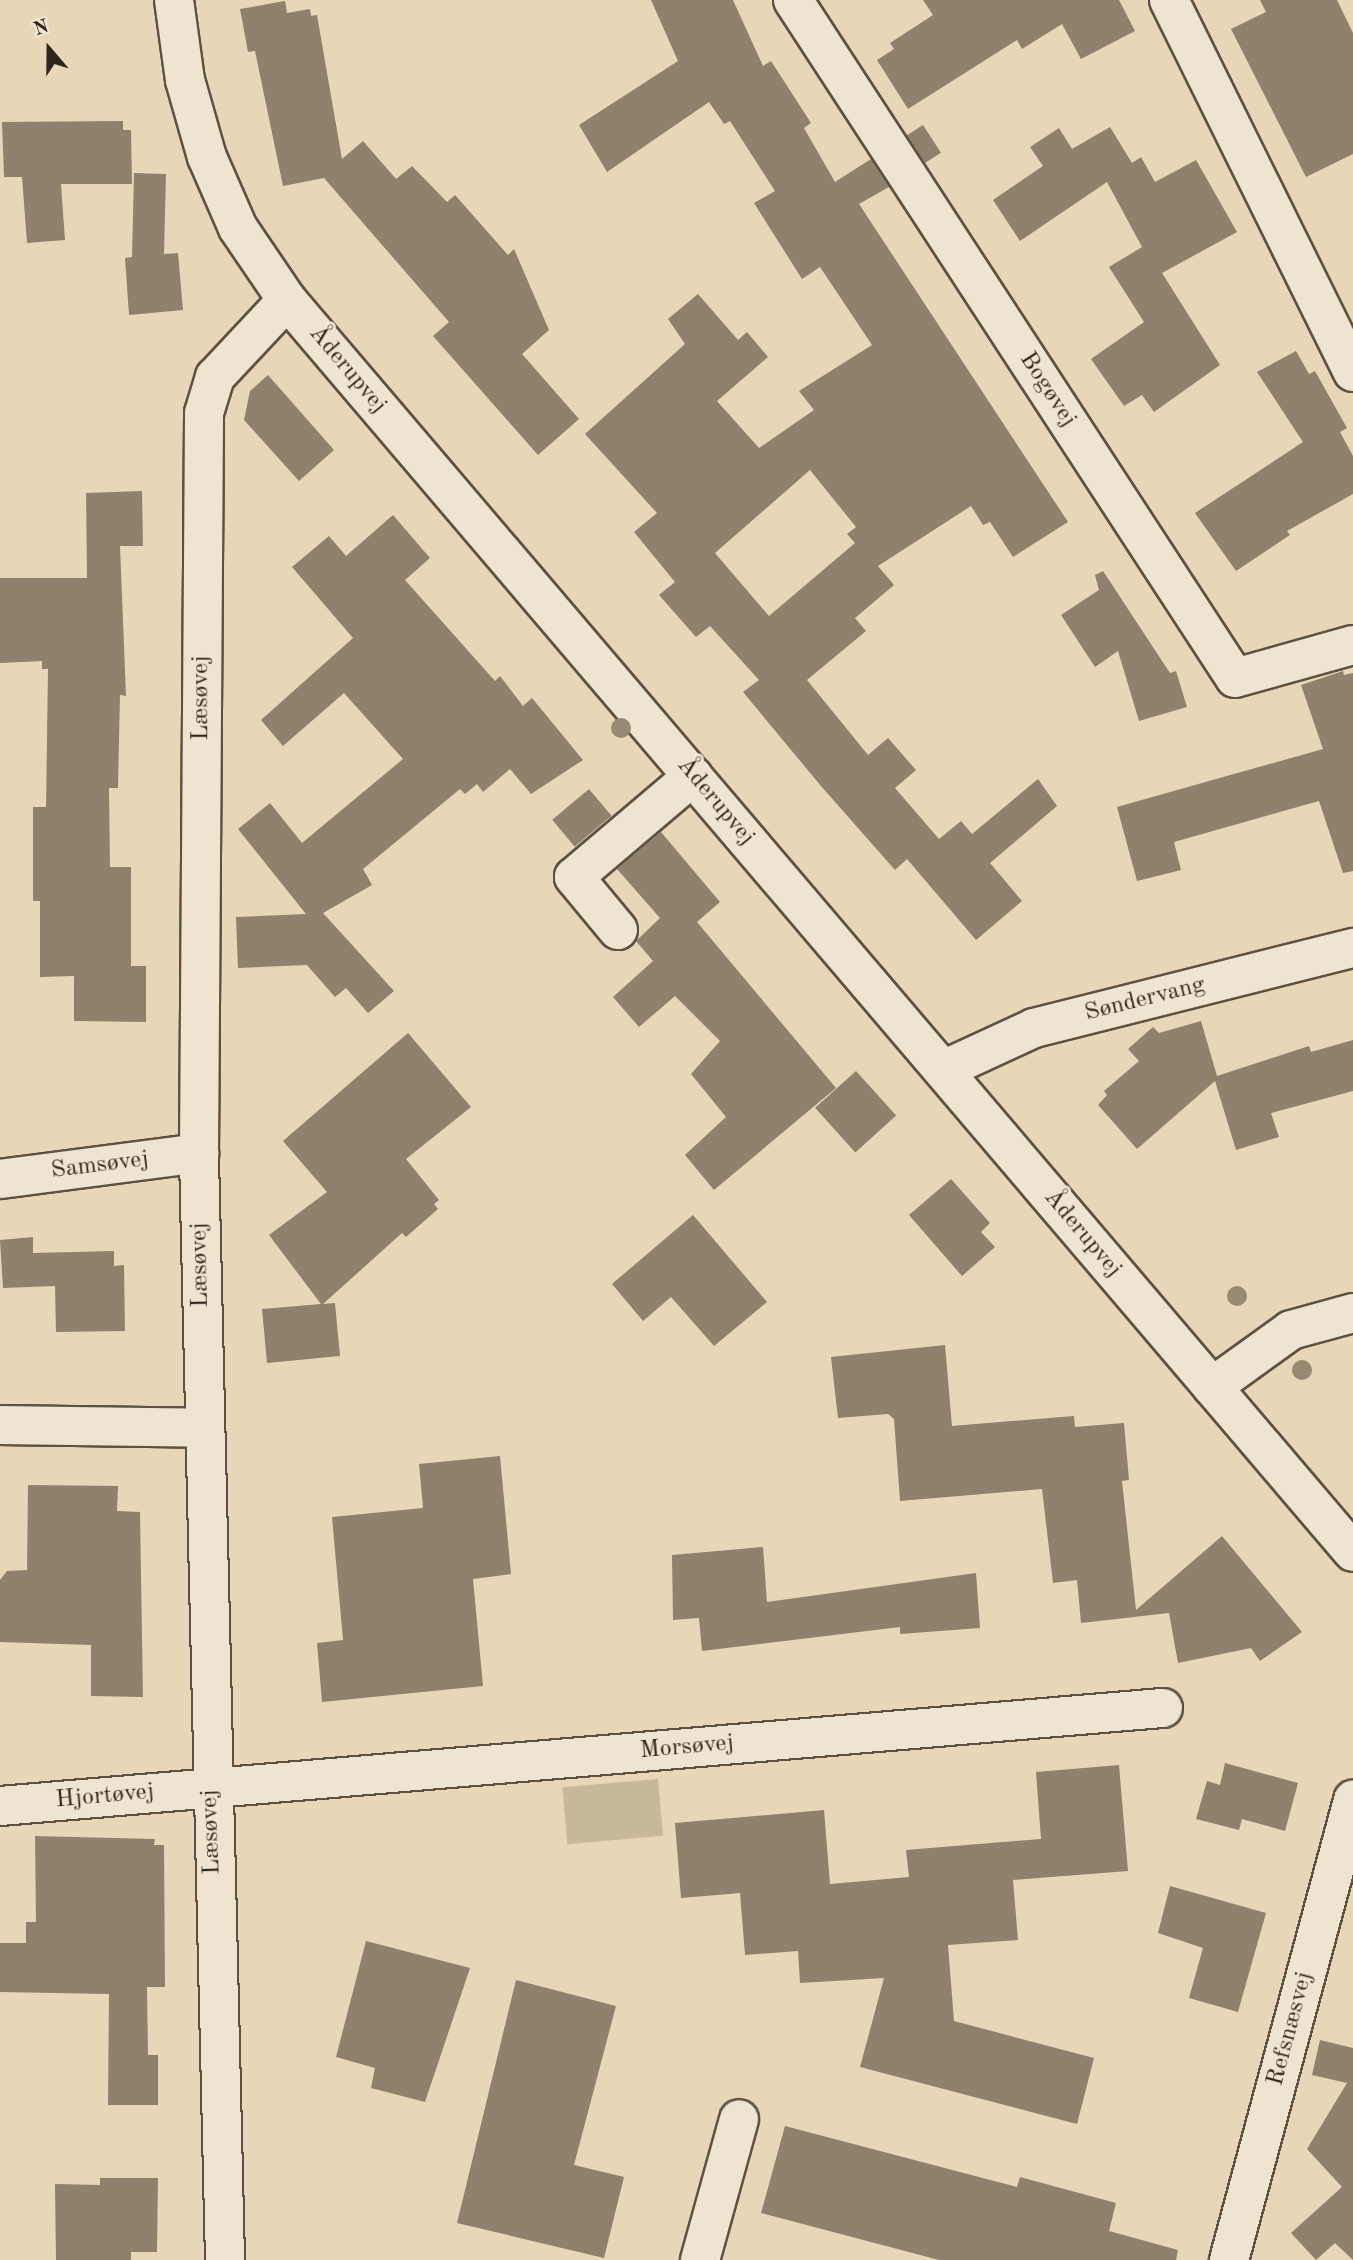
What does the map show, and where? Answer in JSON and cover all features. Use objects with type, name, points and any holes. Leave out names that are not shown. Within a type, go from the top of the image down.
[{"type":"street","name":"Åderupvej","points":[[174,0],[185,80],[207,157],[238,228],[286,300],[1353,1552]]},
{"type":"street","name":"Bogøvej","points":[[793,0],[1235,678],[1353,645]]},
{"type":"street","points":[[1169,0],[1353,372]]},
{"type":"street","name":"Læsøvej","points":[[225,2260],[211,1787],[199,1153],[204,413],[215,377],[286,300]]},
{"type":"street","points":[[618,930],[574,877],[693,776]]},
{"type":"street","name":"Søndervang","points":[[943,1070],[1034,1028],[1353,948]]},
{"type":"street","name":"Samsøvej","points":[[0,1179],[199,1153]]},
{"type":"street","points":[[1212,1387],[1291,1330],[1353,1313]]},
{"type":"street","points":[[0,1424],[204,1427]]},
{"type":"street","name":"Morsøvej","points":[[211,1787],[1163,1708]]},
{"type":"street","name":"Hjortøvej","points":[[0,1806],[211,1787]]},
{"type":"street","name":"Refsnæsvej","points":[[1229,2260],[1353,1799]]},
{"type":"street","points":[[700,2260],[739,2119]]},
{"type":"shaded area","points":[[658,1779],[663,1836],[567,1844],[562,1787]]},
{"type":"building","points":[[651,0],[733,0],[763,66],[771,61],[811,123],[804,128],[835,182],[871,159],[889,187],[859,204],[1068,522],[1013,557],[990,522],[983,525],[971,506],[878,566],[894,585],[855,618],[866,631],[807,680],[868,755],[888,738],[916,770],[895,788],[939,839],[961,821],[972,834],[1038,779],[1057,806],[990,863],[1022,901],[976,940],[907,859],[895,870],[821,786],[743,692],[759,680],[710,626],[696,637],[659,595],[675,582],[634,532],[657,513],[585,434],[685,344],[668,319],[698,294],[738,340],[747,332],[768,357],[717,401],[759,448],[814,410],[799,391],[872,345],[820,267],[802,279],[754,203],[775,191],[730,121],[724,124],[709,102],[607,172],[579,125],[678,61]],"holes":[[[810,470],[856,527],[847,534],[855,543],[769,616],[715,553]]]},
{"type":"building","points":[[923,0],[1119,0],[1135,31],[1081,59],[1062,24],[1022,49],[1017,40],[908,109],[877,60],[894,49],[890,43],[933,15]]},
{"type":"building","points":[[1260,0],[1337,0],[1353,33],[1353,154],[1306,177],[1231,29],[1266,12]]},
{"type":"building","points":[[285,1],[287,13],[310,9],[311,16],[317,15],[342,159],[363,141],[396,179],[412,166],[447,202],[455,195],[508,255],[514,249],[549,330],[522,354],[579,419],[538,455],[433,336],[449,322],[324,178],[283,186],[255,51],[248,52],[240,9]]},
{"type":"building","points":[[123,121],[123,130],[131,130],[132,184],[61,184],[65,240],[27,243],[22,177],[4,177],[2,122]]},
{"type":"building","points":[[923,125],[941,153],[925,163],[907,135]]},
{"type":"building","points":[[1110,127],[1132,163],[1141,157],[1155,182],[1196,160],[1237,232],[1162,273],[1220,365],[1154,412],[1142,395],[1124,406],[1091,359],[1144,322],[1109,267],[1142,247],[1107,182],[1020,241],[993,200],[1043,166],[1030,147],[1059,128],[1072,149]]},
{"type":"building","points":[[134,173],[166,174],[164,254],[178,253],[183,310],[129,315],[125,258],[132,257]]},
{"type":"building","points":[[1296,351],[1309,374],[1315,371],[1347,428],[1340,432],[1353,456],[1353,494],[1287,531],[1290,535],[1236,571],[1195,513],[1303,442],[1257,372]]},
{"type":"building","points":[[268,375],[334,450],[299,481],[244,420],[250,391]]},
{"type":"building","points":[[142,491],[143,546],[120,546],[126,696],[120,695],[118,788],[109,788],[110,867],[131,867],[131,966],[146,966],[146,1022],[74,1021],[74,976],[40,977],[40,901],[33,901],[33,807],[46,807],[48,669],[42,669],[42,661],[0,663],[0,578],[87,578],[86,493]]},
{"type":"building","points":[[393,515],[430,558],[405,580],[495,681],[500,676],[523,706],[532,698],[583,760],[531,794],[510,769],[483,792],[477,784],[465,794],[460,789],[363,869],[372,885],[323,913],[394,991],[368,1013],[346,988],[335,997],[307,965],[238,968],[236,917],[306,914],[238,829],[270,803],[302,843],[403,759],[344,693],[283,746],[261,720],[353,638],[292,567],[329,536],[346,556]]},
{"type":"building","points":[[1103,571],[1170,673],[1176,671],[1187,707],[1139,721],[1118,651],[1095,667],[1061,615],[1099,590],[1095,575]]},
{"type":"building","points":[[1343,671],[1344,675],[1353,673],[1353,871],[1343,873],[1319,801],[1174,842],[1181,870],[1137,881],[1117,807],[1323,749],[1301,685]]},
{"type":"building","points":[[589,789],[611,816],[575,847],[552,820]]},
{"type":"building","points":[[661,832],[720,902],[697,922],[836,1088],[714,1190],[685,1155],[726,1117],[691,1074],[720,1041],[675,996],[639,1027],[613,997],[653,961],[636,941],[660,918],[617,869]]},
{"type":"building","points":[[1201,1021],[1217,1076],[1309,1046],[1311,1052],[1353,1040],[1353,1091],[1271,1113],[1279,1137],[1236,1150],[1215,1081],[1137,1149],[1098,1105],[1107,1095],[1104,1091],[1139,1061],[1128,1049],[1153,1027],[1159,1033]]},
{"type":"building","points":[[408,1033],[471,1107],[406,1159],[439,1200],[434,1204],[438,1209],[406,1237],[402,1233],[323,1304],[335,1303],[340,1356],[267,1363],[262,1309],[321,1304],[269,1235],[327,1192],[283,1141]]},
{"type":"building","points":[[856,1071],[896,1116],[855,1152],[815,1108]]},
{"type":"building","points":[[951,1179],[990,1223],[981,1232],[995,1247],[962,1276],[909,1215]]},
{"type":"building","points":[[693,1215],[767,1302],[714,1346],[671,1297],[643,1321],[612,1284]]},
{"type":"building","points":[[33,1237],[33,1253],[114,1251],[114,1266],[124,1265],[125,1331],[56,1332],[55,1286],[3,1288],[0,1240]]},
{"type":"building","points":[[945,1345],[952,1426],[1074,1416],[1075,1427],[1124,1423],[1129,1480],[1122,1481],[1136,1610],[1222,1536],[1302,1632],[1260,1661],[1251,1648],[1178,1663],[1169,1613],[1081,1623],[1077,1580],[1053,1583],[1042,1489],[900,1501],[894,1419],[888,1414],[838,1418],[831,1357]]},
{"type":"building","points":[[500,1456],[511,1574],[473,1579],[483,1686],[322,1702],[317,1643],[343,1640],[332,1517],[423,1508],[419,1464]]},
{"type":"building","points":[[28,1485],[118,1486],[117,1511],[140,1512],[143,1697],[91,1696],[91,1645],[0,1642],[0,1580],[7,1571],[27,1570]]},
{"type":"building","points":[[763,1547],[767,1602],[976,1573],[980,1628],[900,1634],[900,1627],[702,1651],[699,1618],[673,1620],[672,1555]]},
{"type":"building","points":[[1225,1763],[1298,1783],[1285,1831],[1242,1819],[1239,1830],[1196,1819],[1207,1781],[1220,1785]]},
{"type":"building","points":[[1119,1765],[1128,1871],[1013,1880],[1018,1940],[948,1945],[954,2021],[1094,2058],[1077,2124],[860,2067],[884,1978],[800,1983],[798,1951],[745,1955],[740,1893],[681,1898],[675,1823],[824,1810],[830,1884],[909,1877],[906,1850],[1041,1839],[1036,1772]]},
{"type":"building","points":[[35,1836],[155,1839],[154,1845],[164,1845],[165,1987],[147,1987],[148,2055],[158,2055],[158,2105],[108,2105],[109,1994],[0,1992],[0,1943],[26,1943],[26,1922],[36,1922]]},
{"type":"building","points":[[1170,1886],[1266,1913],[1238,2012],[1189,1998],[1203,1948],[1158,1933]]},
{"type":"building","points":[[366,1941],[470,1968],[425,2102],[371,2088],[375,2068],[336,2057]]},
{"type":"building","points":[[516,1980],[616,2006],[574,2165],[624,2177],[604,2258],[457,2223]]},
{"type":"building","points":[[1320,2040],[1353,2048],[1353,2260],[1335,2243],[1316,2260],[1291,2233],[1342,2187],[1307,2149],[1347,2083],[1312,2075]]},
{"type":"building","points":[[785,2126],[1017,2187],[1020,2177],[1116,2203],[1109,2231],[1178,2250],[1176,2260],[939,2260],[761,2213]]},
{"type":"building","points":[[100,2178],[158,2178],[157,2252],[131,2252],[131,2260],[56,2260],[55,2184],[100,2185]]}]
